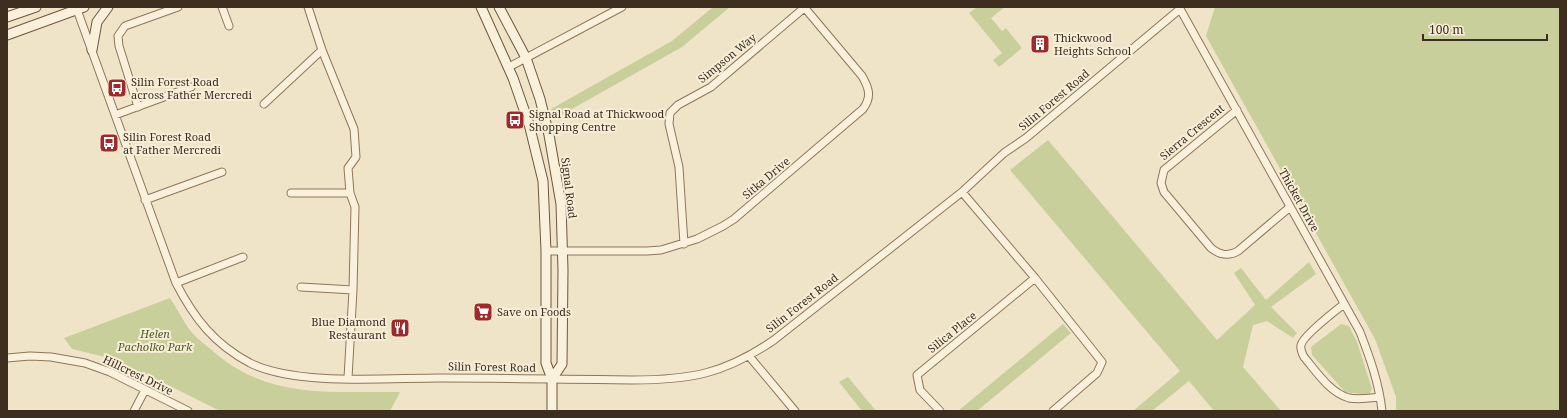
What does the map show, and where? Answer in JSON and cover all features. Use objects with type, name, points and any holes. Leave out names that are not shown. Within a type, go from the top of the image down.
[{"type":"street","points":[[7,17],[26,9],[36,7]]},
{"type":"street","points":[[92,50],[97,22],[108,7]]},
{"type":"street","points":[[138,107],[119,46],[118,36],[125,26],[178,7]]},
{"type":"street","points":[[222,7],[229,26]]},
{"type":"street","points":[[308,7],[322,50],[354,129],[356,157],[348,168],[350,193],[355,207],[353,290],[348,378]]},
{"type":"street","points":[[481,7],[509,67],[529,124],[543,181],[546,251],[546,363],[552,379],[552,411]]},
{"type":"street","name":"Signal Road","points":[[499,7],[526,58],[540,99],[556,170],[561,204],[563,251],[562,364],[552,379]]},
{"type":"street","points":[[509,67],[611,9],[622,7]]},
{"type":"street","points":[[7,35],[79,8]]},
{"type":"street","name":"Silin Forest Road","points":[[79,8],[114,115],[176,282],[192,312],[209,334],[221,344],[251,363],[283,373],[348,378],[632,380],[673,379],[707,373],[723,368],[749,356],[774,340],[962,192],[1004,153],[1026,138],[1180,8]]},
{"type":"street","name":"Simpson Way","points":[[684,244],[679,167],[669,124],[670,113],[678,105],[711,87],[804,8]]},
{"type":"street","name":"Sitka Drive","points":[[546,251],[661,250],[684,244],[710,233],[734,219],[857,114],[868,103],[870,96],[862,76],[804,8]]},
{"type":"street","name":"Thicket Drive","points":[[1180,8],[1360,332],[1374,367],[1382,411]]},
{"type":"street","points":[[264,104],[322,50]]},
{"type":"street","points":[[114,115],[191,87]]},
{"type":"street","name":"Sierra Crescent","points":[[1237,110],[1164,170],[1160,183],[1164,192],[1211,248],[1216,252],[1225,255],[1231,255],[1238,251],[1290,207]]},
{"type":"street","points":[[145,200],[222,172]]},
{"type":"street","points":[[962,192],[1035,278],[1102,362],[1097,373],[1053,411]]},
{"type":"street","points":[[291,193],[350,193]]},
{"type":"street","points":[[176,282],[243,257]]},
{"type":"street","name":"Silica Place","points":[[940,411],[920,390],[916,375],[1035,278]]},
{"type":"street","points":[[301,287],[353,290]]},
{"type":"street","points":[[1344,304],[1304,338],[1300,347],[1301,352],[1334,391],[1355,399],[1380,397]]},
{"type":"street","name":"Hillcrest Drive","points":[[7,358],[30,356],[52,357],[85,363],[110,372],[188,411]]},
{"type":"street","points":[[749,356],[795,411]]},
{"type":"street","points":[[134,411],[145,390]]},
{"type":"green space","points":[[713,7],[730,7],[682,47],[556,118],[551,109],[672,41]]},
{"type":"green space","points":[[977,7],[1005,7],[991,18],[1002,31],[1006,28],[1022,48],[999,67],[993,60],[1002,53],[969,13]]},
{"type":"green space","points":[[1215,7],[1560,7],[1560,411],[1396,411],[1396,397],[1375,339],[1206,36]]},
{"type":"green space","points":[[1048,140],[1217,340],[1255,305],[1234,273],[1241,268],[1266,300],[1309,262],[1316,274],[1271,307],[1297,333],[1293,338],[1267,321],[1253,325],[1243,367],[1281,411],[1214,411],[1189,381],[1152,411],[1133,411],[1180,371],[1010,170]]},
{"type":"green space","name":"Helen Pacholko Park","points":[[170,298],[189,329],[198,338],[235,367],[257,378],[302,390],[326,392],[400,392],[390,411],[220,411],[160,381],[105,357],[72,349],[64,338]]},
{"type":"green space","points":[[1063,324],[1071,333],[977,411],[958,411]]},
{"type":"green space","points":[[1341,324],[1349,326],[1357,342],[1372,389],[1369,395],[1345,392],[1312,355],[1311,347]]},
{"type":"green space","points":[[848,377],[876,411],[862,411],[839,382]]},
{"type":"place","name":"Thickwood Heights School","points":[[1040,44]]},
{"type":"place","name":"Silin Forest Road across Father Mercredi","points":[[117,88]]},
{"type":"place","name":"Signal Road at Thickwood Shopping Centre","points":[[515,120]]},
{"type":"place","name":"Silin Forest Road at Father Mercredi","points":[[109,143]]},
{"type":"place","name":"Save on Foods","points":[[483,312]]},
{"type":"place","name":"Blue Diamond Restaurant","points":[[400,328]]}]
